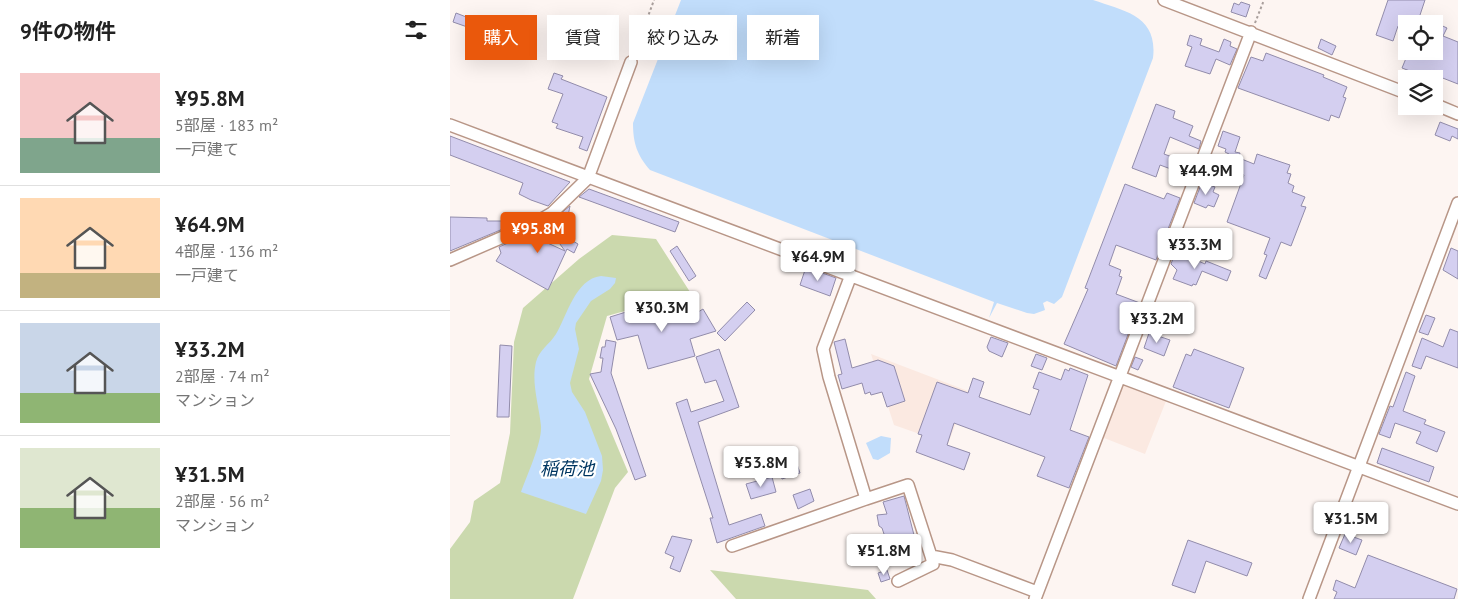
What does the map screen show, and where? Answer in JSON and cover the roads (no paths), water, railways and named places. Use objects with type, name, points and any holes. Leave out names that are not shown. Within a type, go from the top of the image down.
[{"type":"street","points":[[1164,0],[1398,90]]},
{"type":"street","points":[[931,556],[952,560],[1036,596],[1251,32]]},
{"type":"street","points":[[450,260],[535,223],[552,213],[588,178],[631,62]]},
{"type":"street","points":[[1443,108],[1458,114]]},
{"type":"street","points":[[450,125],[1458,504]]},
{"type":"street","points":[[1309,599],[1458,203]]},
{"type":"street","points":[[851,275],[823,349],[829,377],[866,499]]},
{"type":"street","points":[[732,546],[908,485],[933,564],[898,581]]},
{"type":"water","points":[[681,0],[1093,0],[1127,12],[1145,24],[1153,44],[1153,58],[1062,297],[1054,304],[1047,301],[1043,303],[1045,310],[1034,314],[997,303],[989,318],[994,302],[650,170],[637,148],[633,123],[658,60],[737,60],[737,15],[675,15]]},
{"type":"water","name":"稲荷池","points":[[601,276],[616,278],[615,283],[610,289],[591,301],[576,323],[575,329],[579,349],[570,383],[572,392],[585,412],[602,456],[603,470],[601,481],[586,514],[521,492],[537,450],[541,433],[534,378],[537,358],[556,334],[578,291],[592,279]]},
{"type":"water","points":[[881,436],[891,438],[890,453],[878,460],[873,459],[866,443]]}]
